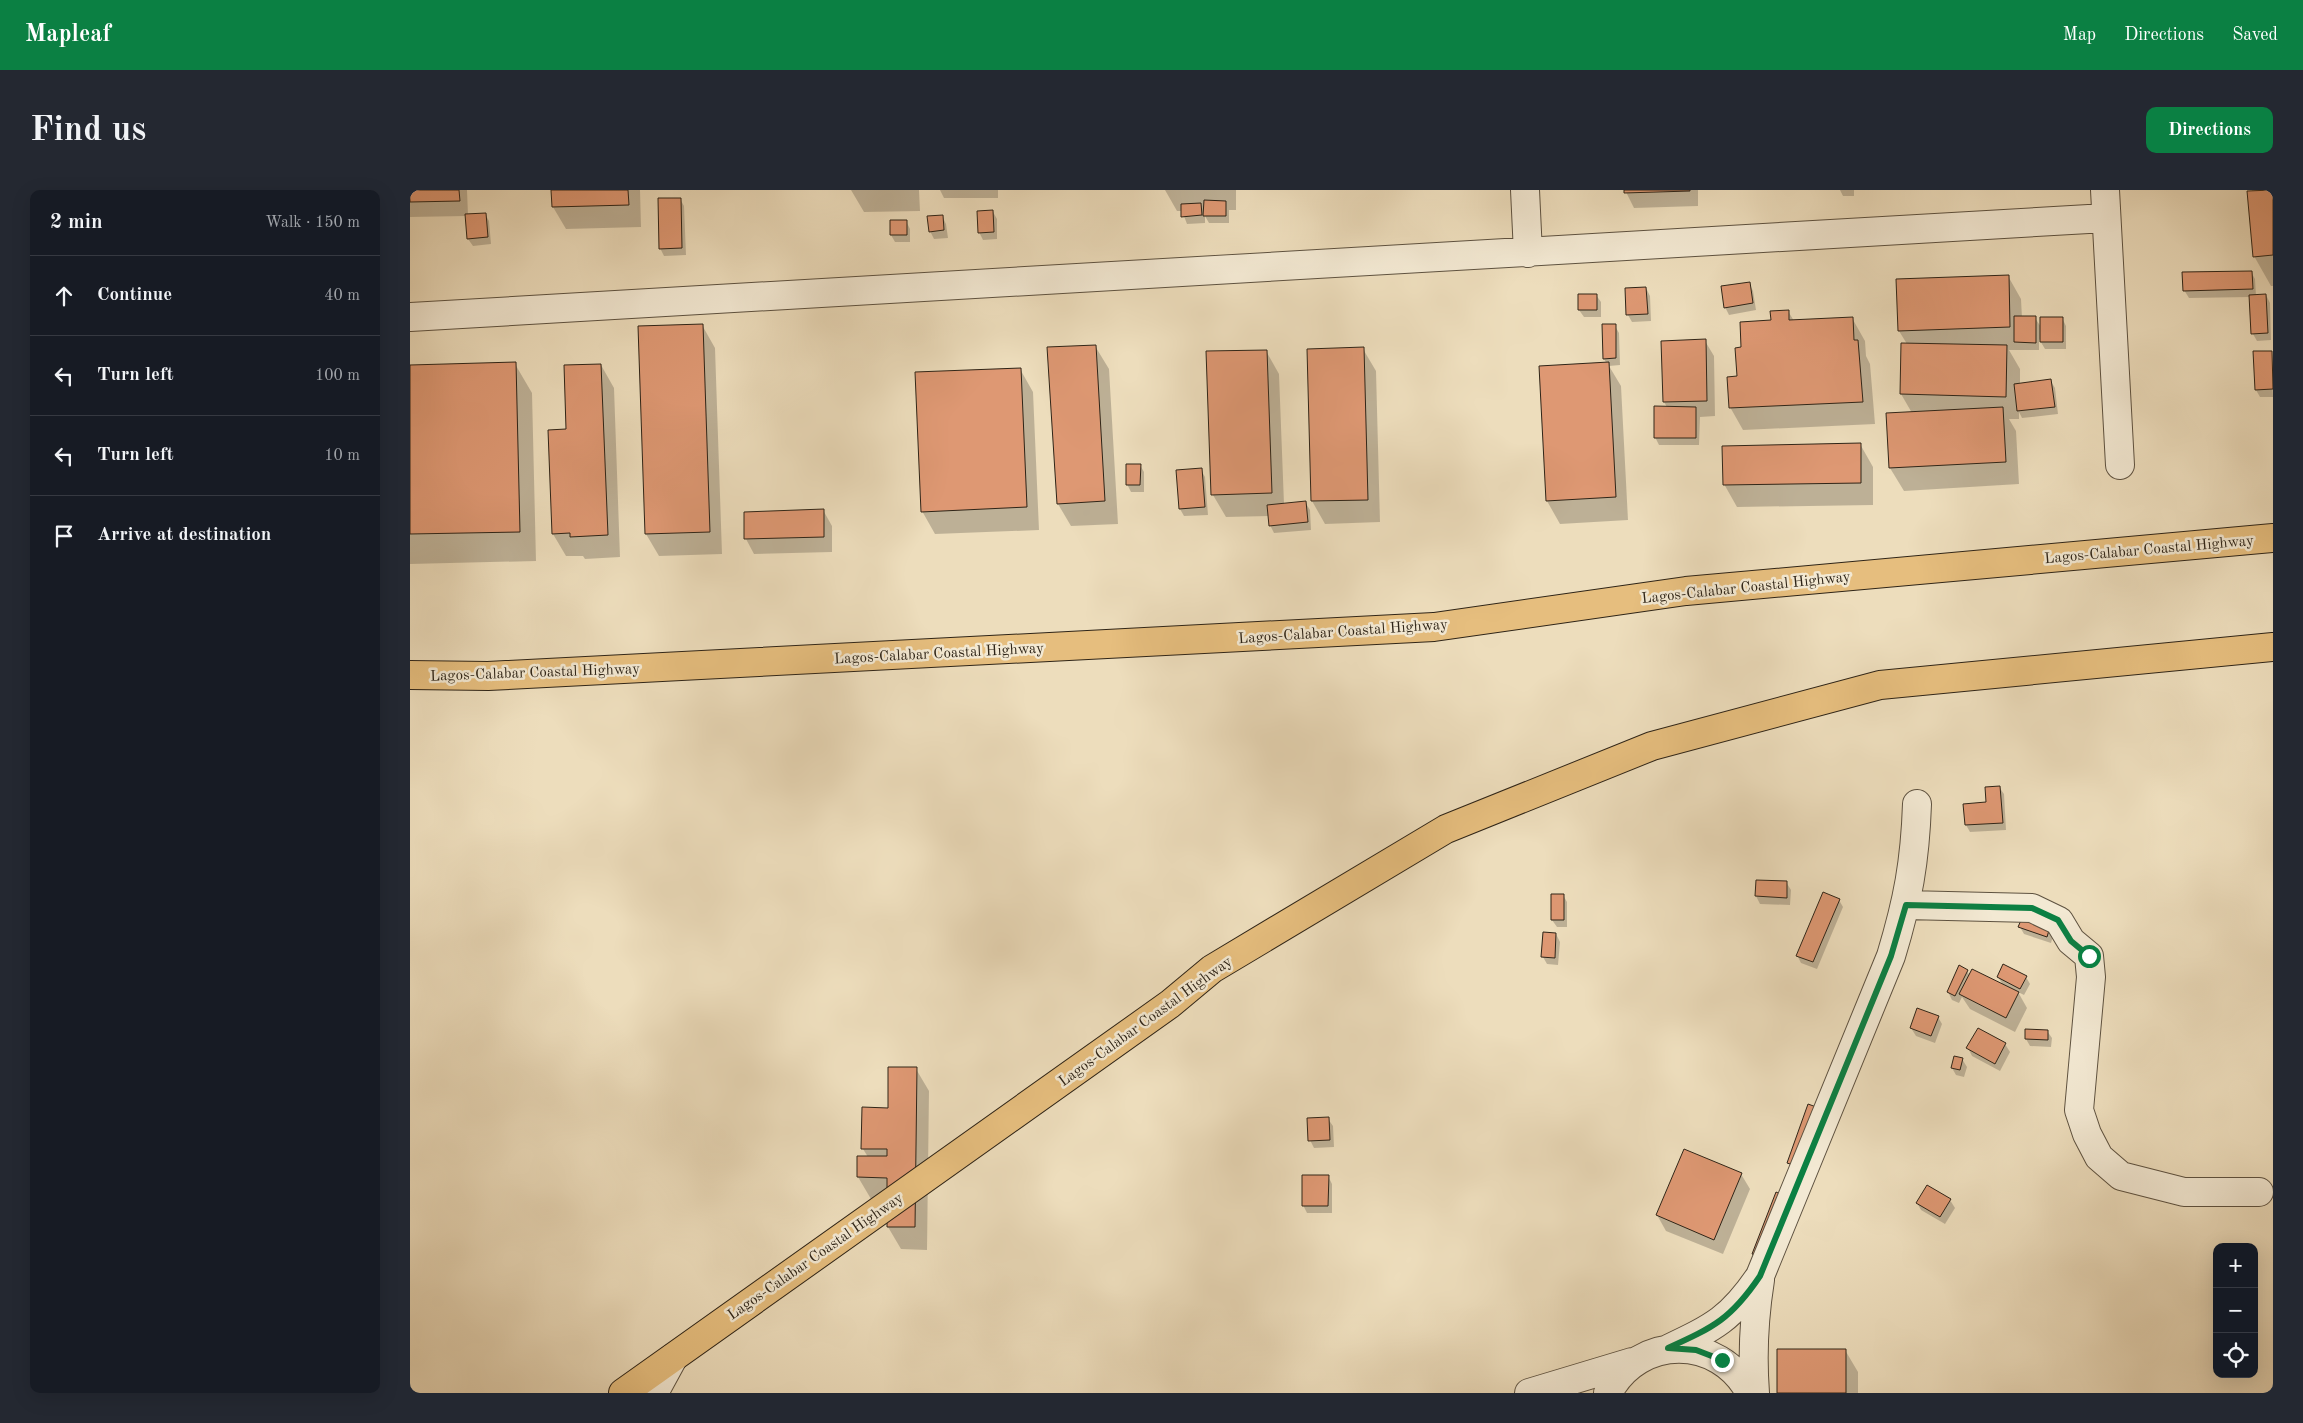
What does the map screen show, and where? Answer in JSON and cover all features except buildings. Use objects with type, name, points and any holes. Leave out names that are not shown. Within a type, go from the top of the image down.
[{"type":"highway","name":"Lagos-Calabar Coastal Highway","points":[[410,675],[488,676],[1434,627],[1686,591],[2273,538]]},
{"type":"highway","name":"Lagos-Calabar Coastal Highway","points":[[623,1393],[1170,1004],[1212,969],[1446,829],[1652,746],[1880,685],[2273,647]]},
{"type":"street","points":[[1525,190],[1528,253]]},
{"type":"street","points":[[2104,190],[2120,465]]},
{"type":"street","points":[[410,317],[2106,218]]},
{"type":"street","points":[[1529,1393],[1636,1361],[1668,1348],[1723,1320],[1743,1302],[1760,1276],[1891,956],[1906,905],[1916,852],[1917,804]]},
{"type":"street","points":[[1906,905],[2032,908],[2058,920],[2071,941],[2089,956],[2091,977],[2079,1110],[2087,1134],[2099,1157],[2120,1176],[2184,1192],[2259,1192]]},
{"type":"street","points":[[1755,1393],[1753,1360],[1754,1318],[1760,1276]]},
{"type":"street","points":[[1668,1348],[1696,1350],[1722,1360],[1743,1379],[1750,1393]]},
{"type":"street","points":[[654,1393],[673,1358]]},
{"type":"street","points":[[1608,1393],[1615,1380],[1636,1361]]},
{"type":"route","points":[[1722,1360],[1696,1350],[1668,1348],[1700,1334],[1723,1320],[1743,1302],[1760,1276],[1891,956],[1906,905],[2032,908],[2058,920],[2071,941],[2089,956]]}]
